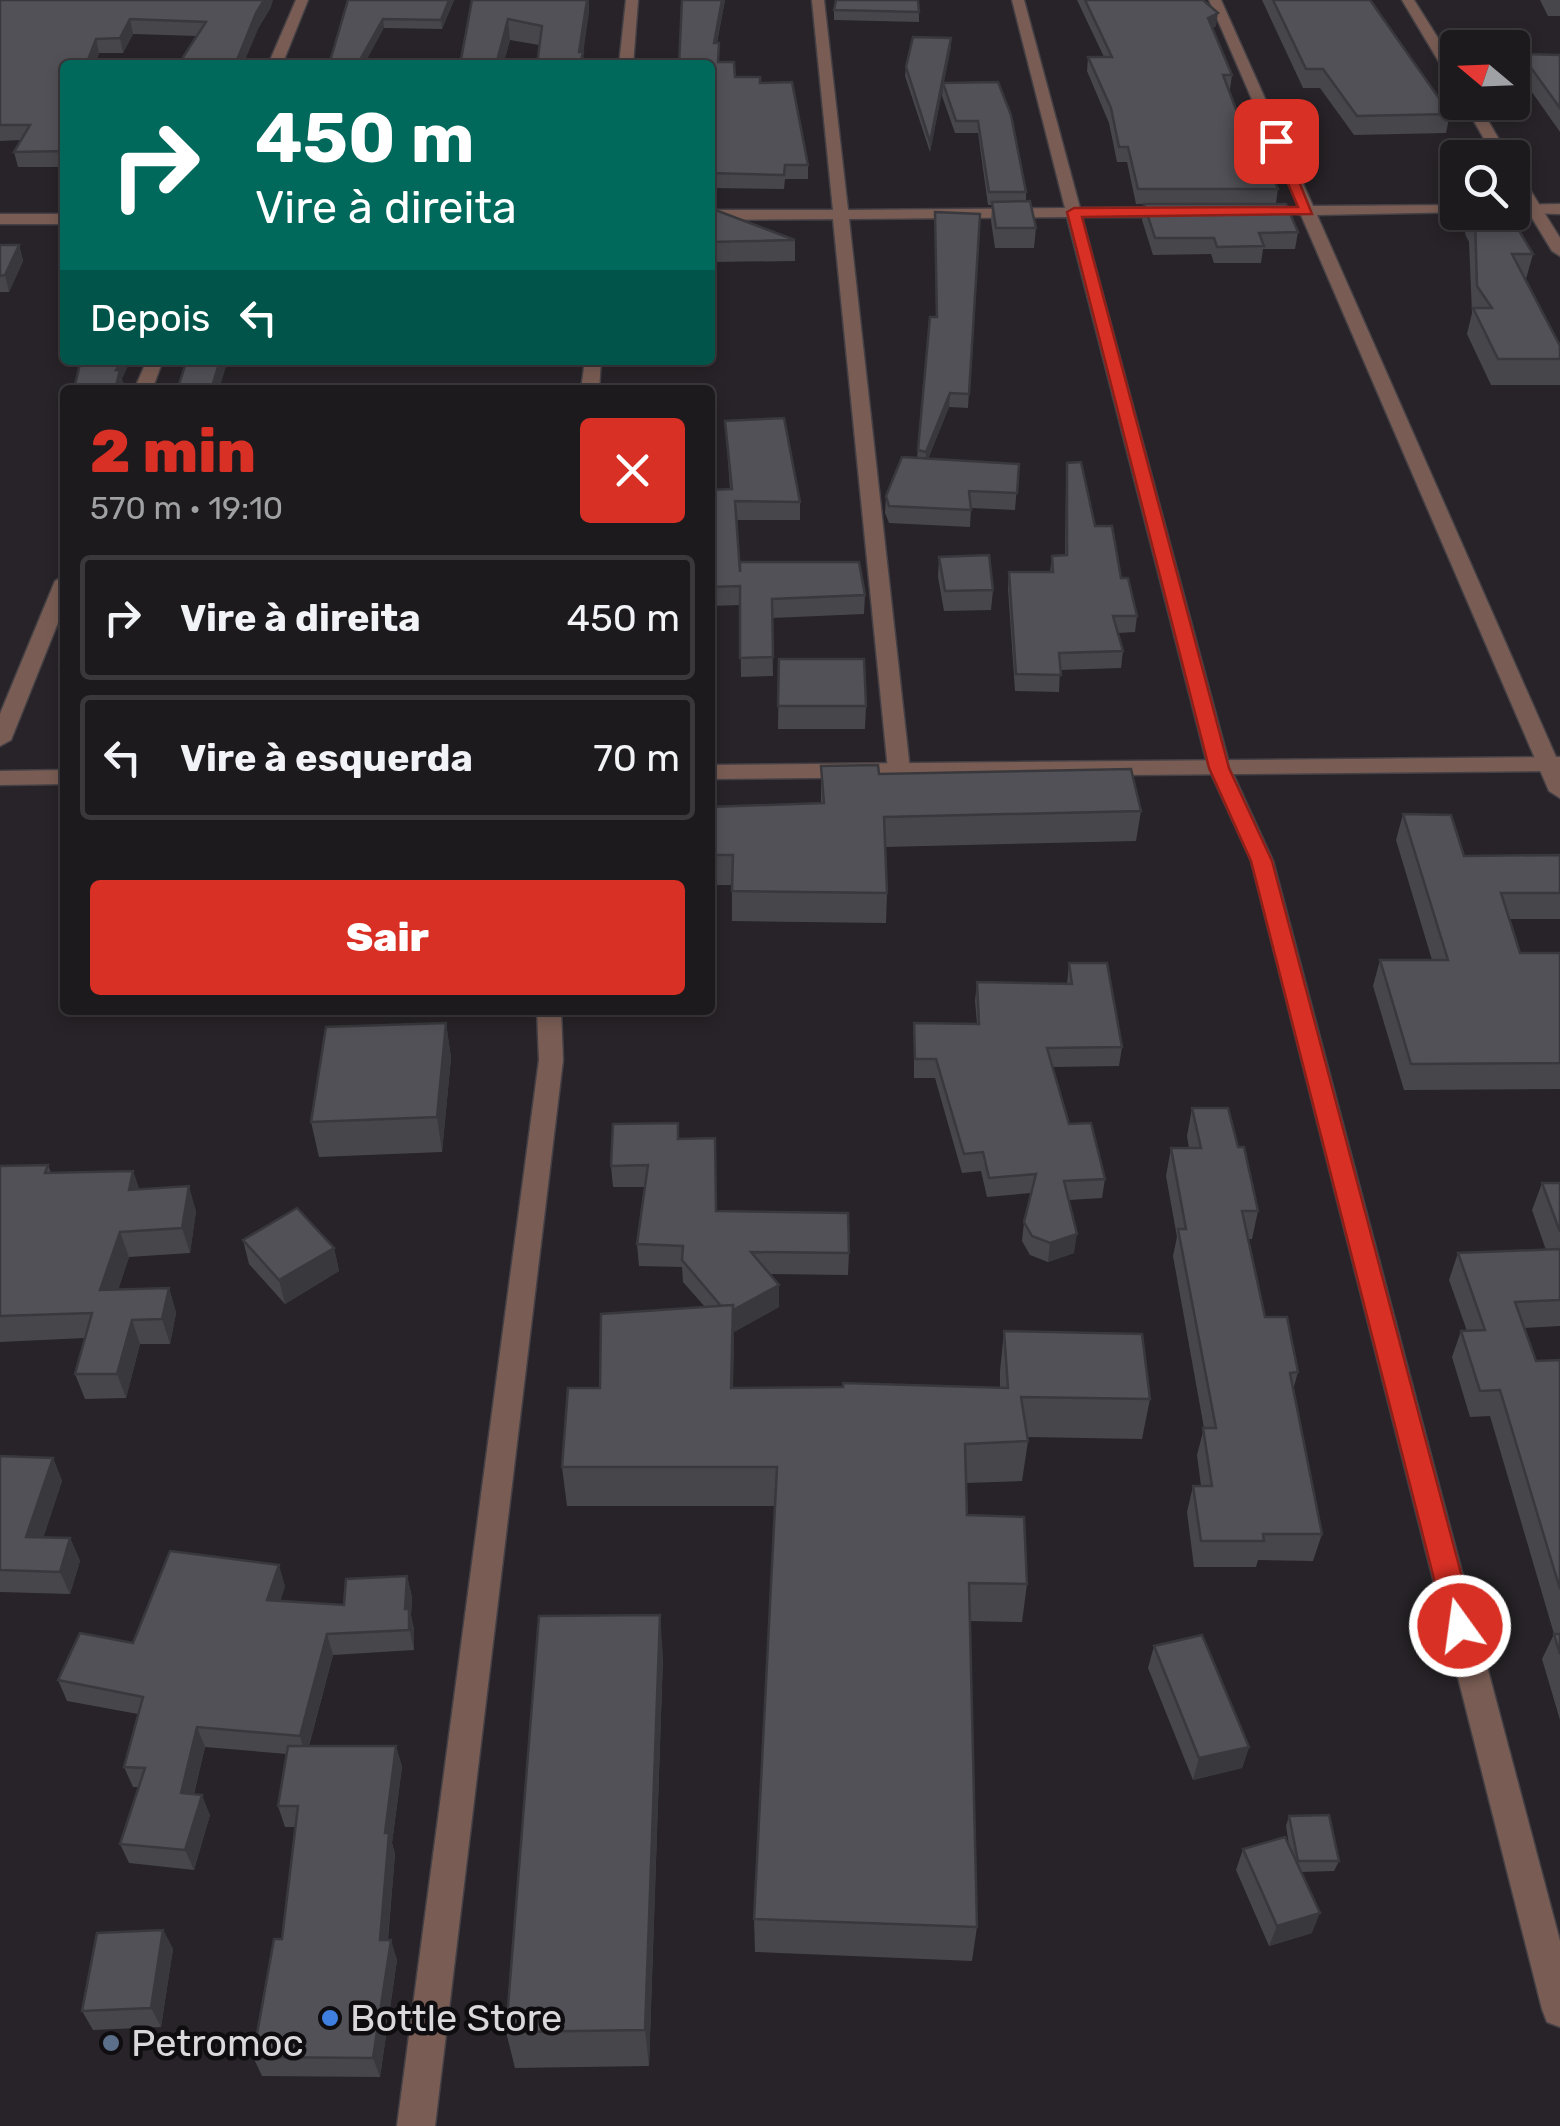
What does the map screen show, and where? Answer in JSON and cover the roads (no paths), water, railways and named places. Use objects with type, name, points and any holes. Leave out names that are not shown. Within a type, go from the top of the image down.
[{"type":"street","points":[[278,60],[302,0]]},
{"type":"street","points":[[626,60],[632,0]]},
{"type":"street","points":[[818,0],[899,770]]},
{"type":"street","points":[[1018,0],[1219,768],[1262,861],[1560,2009]]},
{"type":"street","points":[[1215,0],[1554,764],[1560,791]]},
{"type":"street","points":[[1408,0],[1440,52]]},
{"type":"street","points":[[1530,202],[1560,251]]},
{"type":"street","points":[[1268,212],[1440,210]]},
{"type":"street","points":[[1530,210],[1560,210]]},
{"type":"street","points":[[715,215],[1190,212]]},
{"type":"street","points":[[0,220],[60,219]]},
{"type":"street","points":[[0,740],[60,593]]},
{"type":"street","points":[[715,772],[1554,764]]},
{"type":"street","points":[[0,778],[60,778]]},
{"type":"street","points":[[416,2126],[551,1060],[549,1015]]},
{"type":"place","name":"Bottle Store","points":[[330,2018]]},
{"type":"place","name":"Petromoc","points":[[111,2043]]}]
